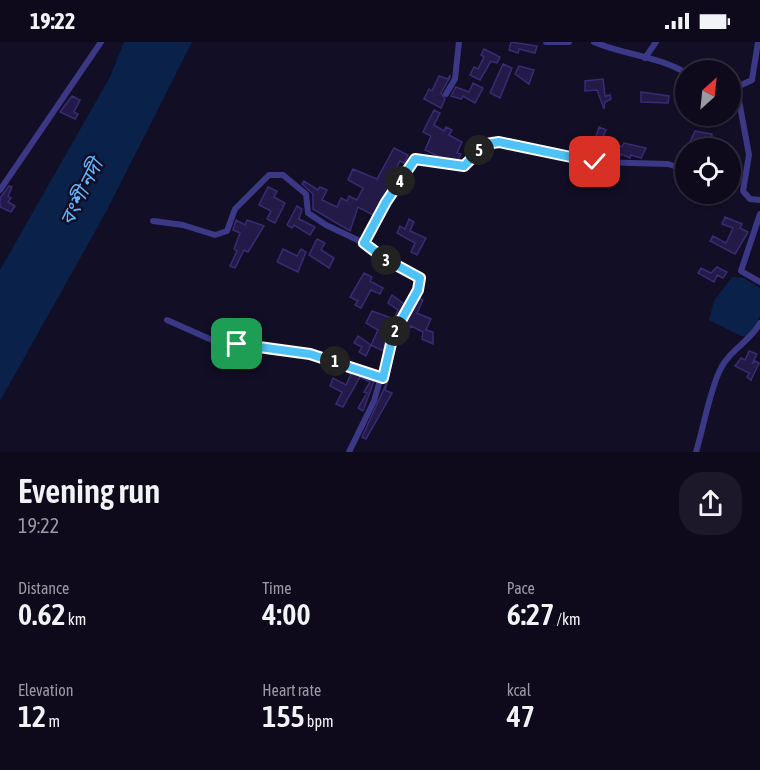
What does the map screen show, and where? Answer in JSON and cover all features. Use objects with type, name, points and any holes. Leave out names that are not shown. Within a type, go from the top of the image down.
[{"type":"street","points":[[0,190],[100,42]]},
{"type":"street","points":[[446,94],[455,79],[459,42]]},
{"type":"street","points":[[546,42],[569,42]]},
{"type":"street","points":[[594,42],[625,54],[675,67]]},
{"type":"street","points":[[645,58],[656,42]]},
{"type":"street","points":[[741,85],[752,80],[758,42]]},
{"type":"street","points":[[741,120],[749,155],[743,191],[750,199],[760,200]]},
{"type":"street","points":[[364,243],[386,202],[415,159],[464,166],[486,144],[499,142],[595,162],[668,164],[675,166]]},
{"type":"street","points":[[153,221],[183,225],[215,235],[227,231],[235,209],[269,175],[284,175],[306,194],[308,213],[326,225],[364,243],[385,259],[420,278],[418,290],[393,335],[383,378],[349,452]]},
{"type":"street","points":[[760,214],[741,271],[760,282]]},
{"type":"street","points":[[167,320],[212,340],[310,354],[383,378]]},
{"type":"street","points":[[696,452],[720,370],[731,354],[753,336],[760,323]]},
{"type":"water","name":"বংশী নদী","points":[[124,42],[192,42],[106,212],[0,401],[0,270],[110,77]]},
{"type":"water","points":[[732,277],[744,278],[760,288],[760,316],[749,336],[741,336],[709,320],[714,301]]},
{"type":"building","points":[[511,42],[537,46],[535,53],[519,49],[518,53],[509,50]]},
{"type":"building","points":[[484,49],[500,57],[497,63],[491,61],[480,80],[470,75],[474,67],[478,69],[484,57],[481,55]]},
{"type":"building","points":[[503,64],[512,68],[500,98],[490,93]]},
{"type":"building","points":[[519,66],[534,70],[529,84],[515,74]]},
{"type":"building","points":[[450,75],[450,77],[441,93],[445,99],[441,108],[424,99],[429,89],[432,91],[439,76],[448,79]]},
{"type":"building","points":[[603,79],[605,96],[610,95],[611,99],[605,102],[604,109],[597,90],[585,91],[585,81]]},
{"type":"building","points":[[473,83],[483,88],[475,103],[463,96],[461,99],[451,96],[456,87],[469,92]]},
{"type":"building","points":[[641,92],[669,96],[668,103],[641,102]]},
{"type":"building","points":[[72,96],[80,100],[74,112],[78,114],[75,119],[60,112]]},
{"type":"building","points":[[434,110],[440,113],[434,125],[444,131],[446,127],[452,130],[449,135],[462,142],[457,153],[461,154],[458,160],[440,157],[425,150],[431,136],[423,132]]},
{"type":"building","points":[[599,127],[606,130],[603,137],[622,147],[624,143],[646,148],[641,158],[631,155],[630,158],[621,154],[620,156],[585,143],[594,143]]},
{"type":"building","points":[[695,131],[712,134],[711,138],[692,138]]},
{"type":"building","points":[[394,148],[408,155],[404,163],[400,161],[392,176],[396,178],[373,215],[358,207],[350,231],[313,209],[313,194],[302,184],[304,181],[318,190],[320,187],[327,190],[322,200],[337,207],[341,198],[347,201],[349,196],[357,200],[363,188],[348,180],[353,169],[377,179]]},
{"type":"building","points":[[9,186],[12,187],[8,196],[11,198],[8,202],[15,206],[11,212],[0,207],[0,198]]},
{"type":"building","points":[[268,187],[277,191],[274,197],[285,203],[275,223],[267,219],[271,211],[259,205]]},
{"type":"building","points":[[297,206],[302,209],[299,219],[315,227],[310,235],[294,225],[292,228],[287,225]]},
{"type":"building","points":[[725,217],[742,224],[740,228],[748,232],[735,254],[710,241],[713,236],[726,243],[733,228],[722,224]]},
{"type":"building","points":[[409,219],[414,222],[410,231],[426,238],[417,255],[411,252],[415,243],[397,233],[400,226],[405,229]]},
{"type":"building","points":[[236,220],[245,225],[247,220],[264,226],[248,252],[244,250],[235,268],[230,266],[237,251],[234,249],[240,233],[233,230]]},
{"type":"building","points":[[317,239],[325,243],[321,250],[334,258],[329,268],[309,255]]},
{"type":"building","points":[[283,249],[297,256],[301,249],[306,252],[298,272],[277,262]]},
{"type":"building","points":[[717,267],[727,272],[723,278],[717,275],[714,282],[698,273],[701,268],[711,273]]},
{"type":"building","points":[[364,273],[372,277],[370,281],[383,288],[380,294],[371,290],[361,308],[355,305],[358,301],[350,297]]},
{"type":"building","points":[[392,295],[404,304],[388,332],[383,351],[371,345],[378,330],[366,323],[372,311],[394,319],[398,310],[388,303]]},
{"type":"building","points":[[419,298],[423,300],[417,313],[431,319],[426,330],[433,332],[433,344],[422,339],[423,332],[411,326],[400,344],[397,342],[398,337]]},
{"type":"building","points":[[358,336],[371,345],[366,356],[359,352],[362,347],[354,343]]},
{"type":"building","points":[[749,351],[757,354],[752,364],[755,361],[759,363],[751,380],[747,377],[749,373],[735,366],[741,358],[745,360]]},
{"type":"building","points":[[343,370],[374,381],[363,411],[358,408],[367,393],[364,392],[370,382],[360,377],[343,407],[336,404],[342,392],[330,386],[333,378],[346,385],[351,374]]},
{"type":"building","points":[[388,380],[385,390],[392,393],[366,439],[362,437]]},
{"type":"route","points":[[237,344],[310,354],[383,378],[393,335],[418,290],[420,278],[385,259],[364,243],[376,225],[386,202],[415,159],[429,159],[445,165],[464,166],[486,144],[499,142],[595,162]]}]
